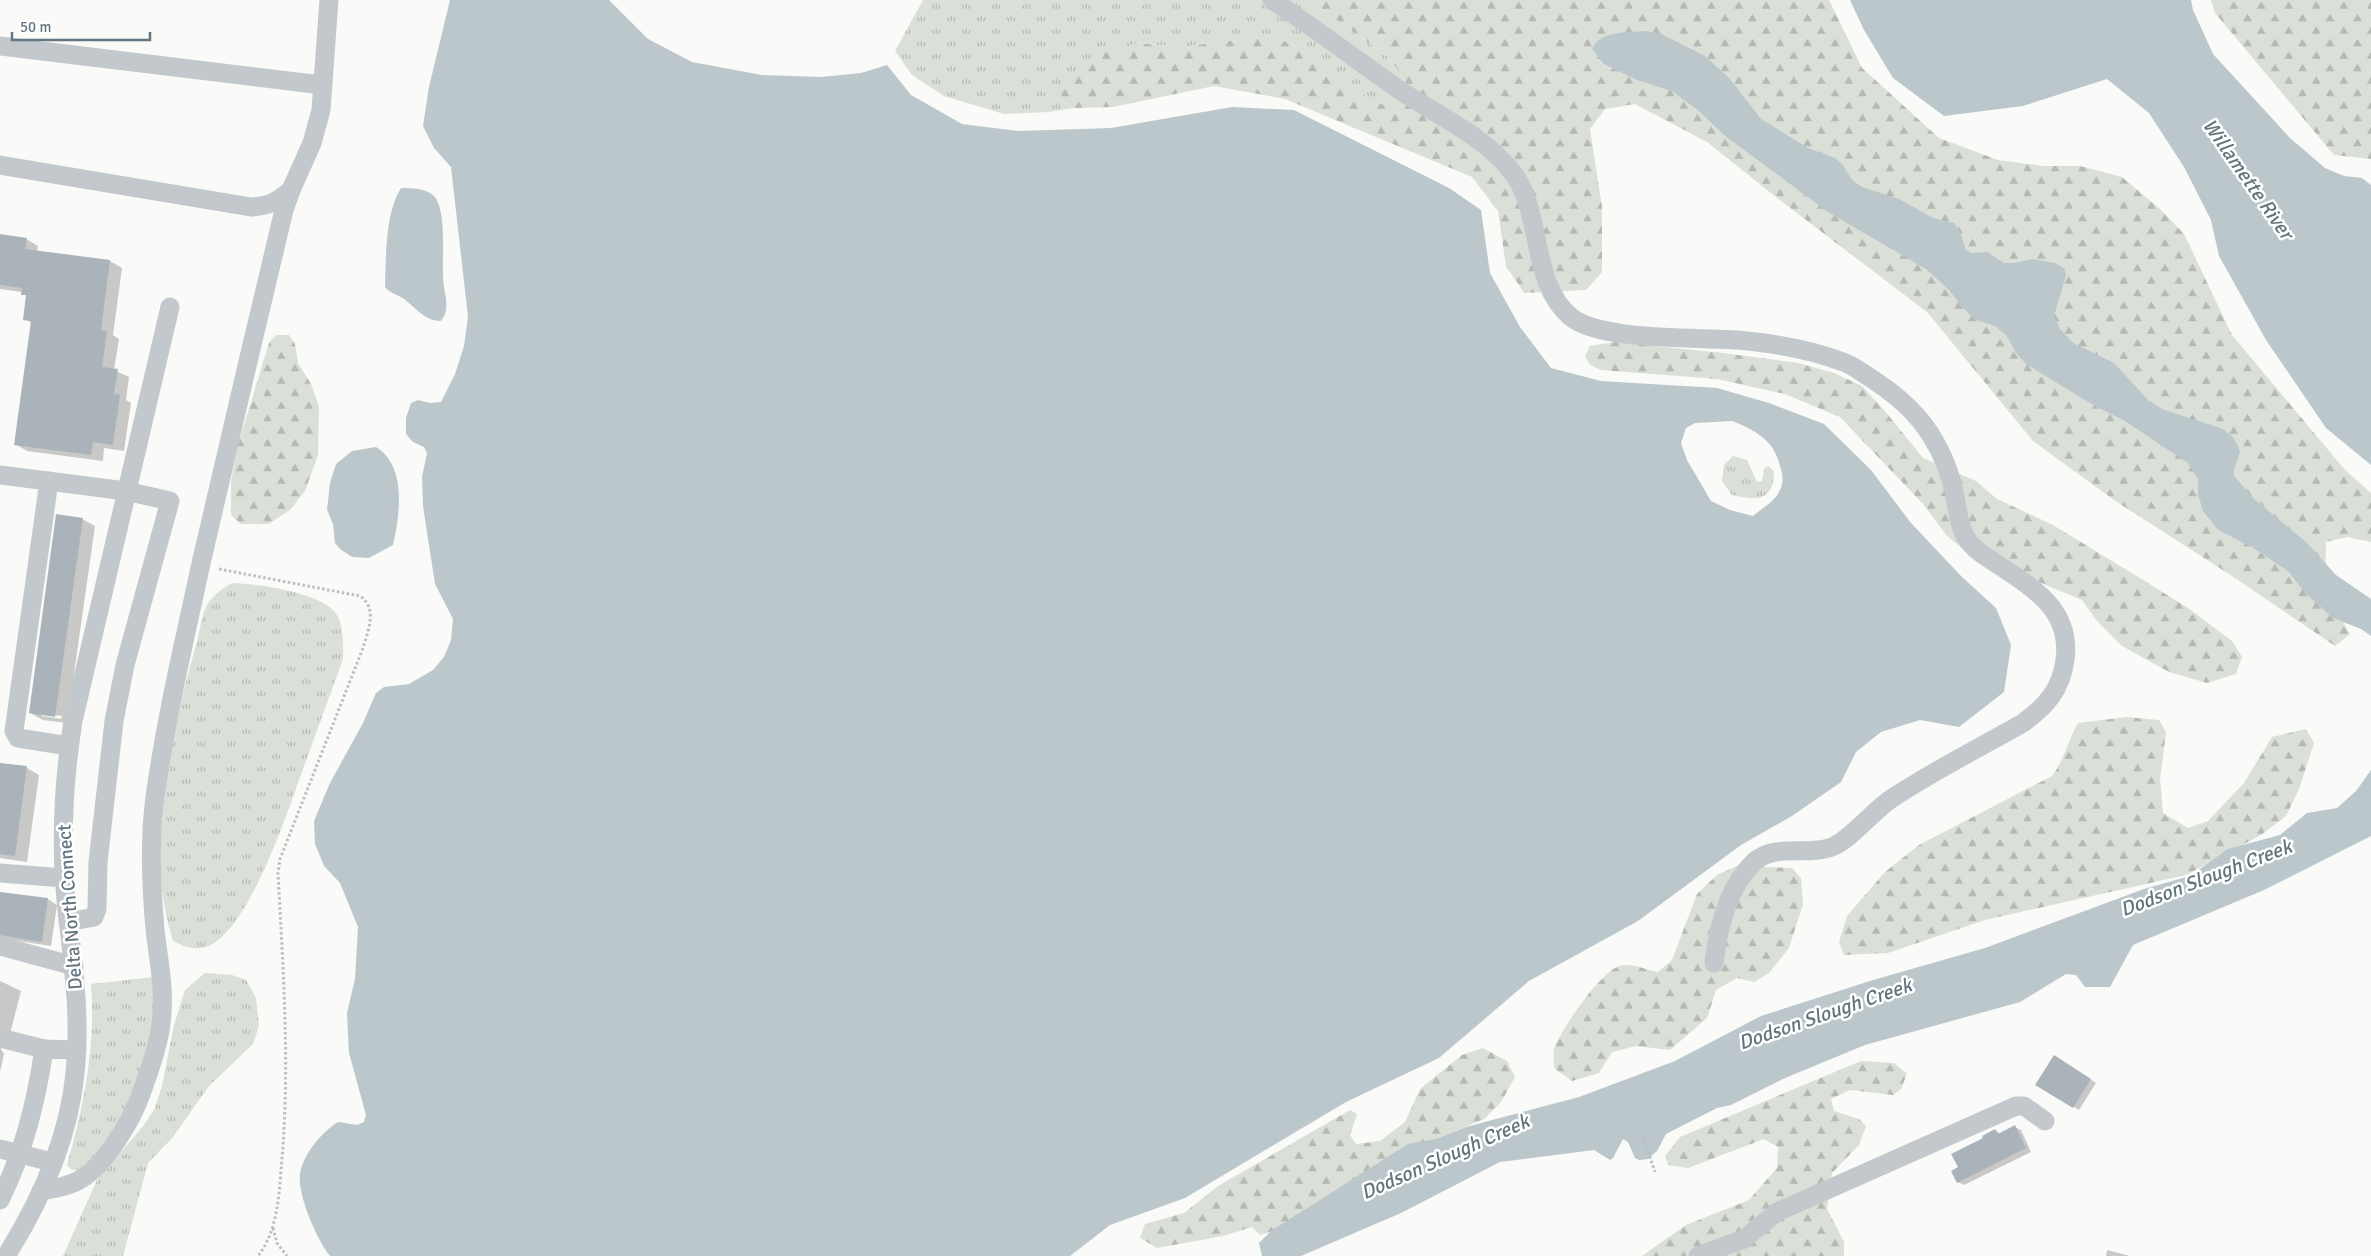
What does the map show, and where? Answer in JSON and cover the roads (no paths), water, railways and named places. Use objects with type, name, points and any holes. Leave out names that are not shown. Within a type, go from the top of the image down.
[{"type":"street","points":[[41,1191],[72,1184],[84,1178],[106,1154],[128,1124],[141,1094],[156,1046],[162,1015],[162,969],[156,931],[150,866],[154,801],[164,734],[235,412],[291,190],[312,143],[321,110],[329,0]]},
{"type":"street","points":[[1272,0],[1401,90],[1481,142],[1502,161],[1514,174],[1527,198],[1546,274],[1555,298],[1570,316],[1591,328],[1740,340],[1813,352],[1848,363],[1895,393],[1922,420],[1945,458],[1964,536],[1974,549],[2025,583],[2050,604],[2064,627],[2066,650],[2064,669],[2052,698],[2044,708],[2023,723],[1890,799],[1833,847],[1766,855],[1755,861],[1736,886],[1723,916],[1714,963]]},
{"type":"street","points":[[0,46],[322,85]]},
{"type":"street","points":[[0,165],[251,207],[268,206],[277,202],[291,190]]},
{"type":"street","name":"Delta North Connect","points":[[6,1256],[25,1225],[52,1162],[65,1125],[75,1074],[78,1022],[62,850],[64,783],[73,721],[170,307]]},
{"type":"street","points":[[0,475],[126,491],[170,500],[126,666],[114,721],[98,862],[97,909],[94,917],[68,922]]},
{"type":"street","points":[[49,481],[9,703],[14,731],[18,738],[69,746]]},
{"type":"street","points":[[0,874],[64,878]]},
{"type":"street","points":[[0,946],[74,966]]},
{"type":"street","points":[[0,1038],[44,1049],[77,1050]]},
{"type":"street","points":[[0,1200],[20,1154],[36,1099],[44,1049]]},
{"type":"street","points":[[1698,1256],[1744,1239],[1777,1212],[2016,1106],[2024,1106],[2045,1121]]},
{"type":"street","points":[[0,1149],[52,1162]]},
{"type":"water","points":[[450,0],[609,0],[648,39],[692,62],[762,75],[821,77],[861,73],[887,65],[911,95],[962,124],[1018,131],[1111,128],[1232,107],[1294,110],[1449,188],[1481,210],[1490,273],[1520,327],[1551,368],[1601,381],[1717,388],[1769,403],[1824,424],[1871,470],[1911,523],[1962,577],[1996,608],[2011,645],[2004,692],[1959,727],[1920,720],[1881,732],[1856,752],[1841,782],[1792,816],[1741,845],[1638,921],[1529,981],[1439,1058],[1346,1102],[1185,1198],[1110,1225],[1070,1256],[330,1256],[314,1228],[305,1205],[300,1183],[302,1166],[314,1144],[332,1126],[338,1122],[357,1125],[364,1122],[366,1115],[349,1053],[347,1013],[355,979],[358,927],[340,883],[324,866],[315,844],[314,821],[330,783],[363,723],[376,693],[384,687],[409,684],[433,670],[444,657],[451,640],[453,619],[435,584],[423,506],[422,477],[427,453],[424,447],[413,442],[406,434],[406,418],[411,403],[418,400],[430,403],[441,402],[455,374],[464,346],[468,317],[451,167],[434,148],[423,126],[429,87]],"holes":[[[1732,421],[1756,432],[1773,449],[1782,476],[1782,485],[1777,496],[1753,516],[1730,510],[1711,501],[1687,460],[1681,443],[1686,428],[1695,423]]]},
{"type":"water","name":"Willamette River","points":[[1850,0],[2191,0],[2193,10],[2213,54],[2290,138],[2325,168],[2344,176],[2362,178],[2371,185],[2371,465],[2326,428],[2266,340],[2219,256],[2211,220],[2184,167],[2149,113],[2107,79],[2023,106],[1944,116],[1893,78],[1864,30]]},
{"type":"water","points":[[1646,31],[1661,34],[1705,56],[1730,79],[1761,119],[1808,148],[1835,158],[1842,164],[1852,180],[1862,187],[1899,199],[1933,218],[1954,223],[1960,232],[1966,250],[1971,253],[1987,252],[2004,263],[2015,263],[2032,259],[2055,263],[2064,268],[2066,275],[2054,316],[2060,329],[2073,343],[2114,363],[2149,401],[2164,410],[2221,428],[2232,436],[2240,453],[2234,470],[2234,476],[2254,499],[2306,542],[2336,575],[2371,599],[2371,636],[2361,629],[2333,618],[2306,594],[2289,572],[2252,547],[2218,530],[2203,511],[2198,494],[2198,479],[2188,463],[2125,421],[2095,406],[2026,364],[2017,354],[2006,335],[1995,326],[1976,320],[1963,308],[1949,290],[1926,269],[1828,212],[1724,135],[1699,111],[1672,91],[1637,80],[1604,64],[1592,49],[1601,38],[1608,35]]},
{"type":"water","points":[[401,188],[418,189],[431,193],[438,203],[441,212],[446,309],[441,321],[423,315],[404,299],[385,287],[389,222]]},
{"type":"water","points":[[376,447],[386,455],[393,466],[397,478],[399,505],[393,545],[369,558],[352,557],[335,543],[333,524],[327,510],[330,483],[336,464],[352,451]]},
{"type":"water","name":"Dodson Slough Creek","points":[[2371,770],[2371,836],[2264,890],[2133,945],[2110,987],[2085,987],[2076,975],[2066,974],[2020,1002],[1865,1045],[1785,1078],[1731,1105],[1717,1108],[1666,1134],[1657,1151],[1648,1159],[1639,1160],[1635,1158],[1628,1142],[1623,1139],[1610,1160],[1594,1150],[1500,1162],[1401,1213],[1301,1256],[1262,1256],[1259,1243],[1271,1231],[1408,1144],[1436,1139],[1466,1127],[1579,1097],[1675,1061],[1761,1016],[1873,980],[1985,948],[2144,889],[2190,876],[2228,849],[2280,835],[2307,813],[2337,808],[2356,791]]}]
